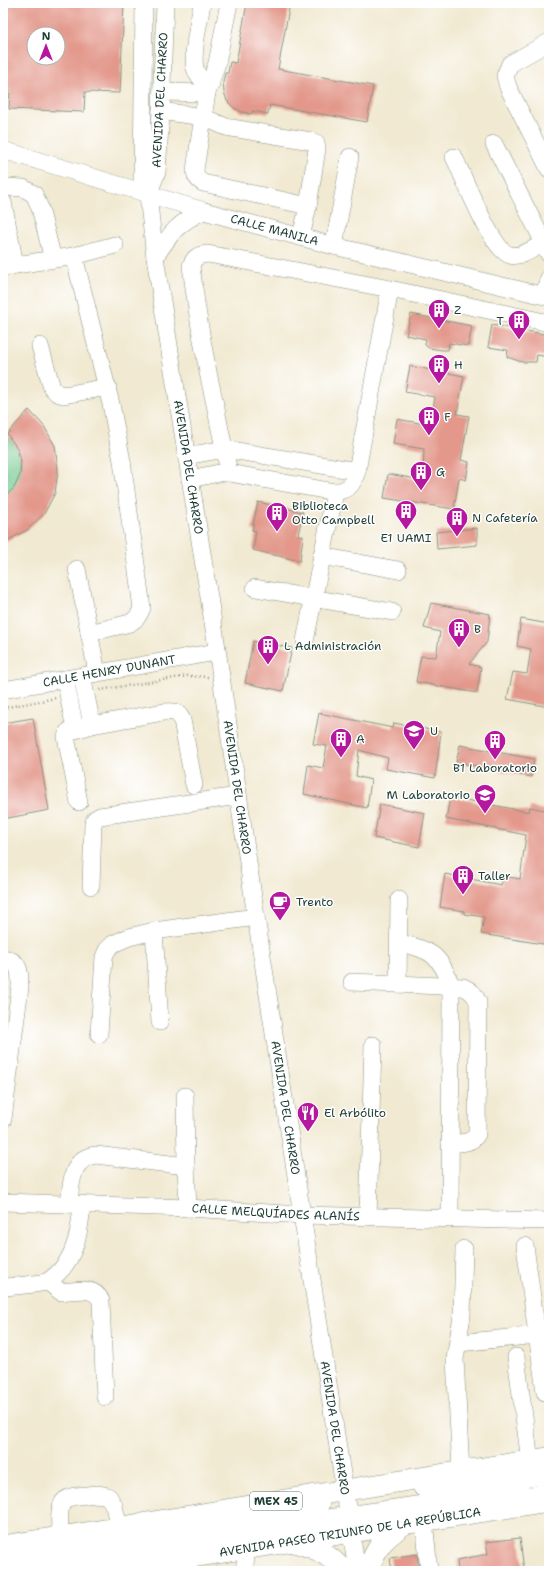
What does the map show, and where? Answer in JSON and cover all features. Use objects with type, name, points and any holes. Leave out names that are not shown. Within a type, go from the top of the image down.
[{"type":"main road","name":"MEX 45","points":[[3,1546],[119,1528],[347,1509],[461,1471],[539,1459]]},
{"type":"main road","name":"AVENIDA PASEO TRIUNFO DE LA REPÚBLICA","points":[[103,1571],[292,1542],[347,1509],[414,1522],[549,1501]]},
{"type":"main road","points":[[367,1571],[376,1550],[386,1537],[414,1522]]},
{"type":"main road","points":[[292,1542],[317,1549],[331,1558],[344,1571]]},
{"type":"street","name":"AVENIDA DEL CHARRO","points":[[144,3],[142,180],[148,194],[155,257],[347,1509],[358,1571]]},
{"type":"street","name":"AVENIDA DEL CHARRO","points":[[148,194],[156,172],[161,111],[165,3]]},
{"type":"street","points":[[202,3],[194,66],[200,78],[209,89]]},
{"type":"street","points":[[229,3],[217,63],[209,89],[203,117],[195,170],[196,176],[203,183],[308,206]]},
{"type":"street","points":[[549,42],[510,64],[505,76],[508,87],[549,169]]},
{"type":"street","points":[[162,92],[209,89]]},
{"type":"street","points":[[161,111],[203,117],[226,127],[316,143],[317,149],[308,206],[301,237]]},
{"type":"street","points":[[454,156],[489,233],[502,252],[509,255],[518,256],[547,249],[494,144]]},
{"type":"street","name":"CALLE MANILA","points":[[3,150],[204,211],[334,246],[546,296]]},
{"type":"street","points":[[334,246],[350,157]]},
{"type":"street","points":[[3,187],[23,188],[34,194],[40,208],[53,259]]},
{"type":"street","points":[[3,202],[9,266],[74,256],[115,245]]},
{"type":"street","points":[[155,257],[171,233],[178,226],[190,217],[204,211]]},
{"type":"street","points":[[229,473],[200,330],[191,266],[194,259],[200,254],[208,254],[390,289],[549,323]]},
{"type":"street","points":[[74,256],[108,387],[122,461],[142,608],[140,615],[130,623],[89,633]]},
{"type":"street","points":[[546,296],[549,278]]},
{"type":"street","points":[[190,479],[219,473],[229,473],[335,492],[347,489],[354,482],[357,471],[390,289]]},
{"type":"street","points":[[40,346],[52,388],[57,393],[64,395],[108,387]]},
{"type":"street","points":[[186,456],[225,449],[357,471]]},
{"type":"street","points":[[305,641],[335,492]]},
{"type":"street","points":[[321,556],[398,570]]},
{"type":"street","points":[[77,568],[89,633],[90,674],[86,692],[92,726]]},
{"type":"street","points":[[255,588],[392,612]]},
{"type":"street","name":"CALLE HENRY DUNANT","points":[[3,690],[216,652]]},
{"type":"street","points":[[65,679],[75,729]]},
{"type":"street","points":[[79,802],[66,737],[68,732],[75,729],[164,712],[176,712],[180,716],[185,728],[194,785]]},
{"type":"street","points":[[91,886],[93,824],[95,819],[100,816],[238,796]]},
{"type":"street","points":[[398,984],[399,900]]},
{"type":"street","points":[[98,1034],[104,957],[107,950],[113,944],[124,938],[154,931],[256,917]]},
{"type":"street","points":[[154,931],[160,1022]]},
{"type":"street","points":[[399,943],[415,946],[431,953],[443,967],[451,986],[450,1219]]},
{"type":"street","points":[[3,958],[9,959],[18,966],[20,972],[20,987],[3,1118]]},
{"type":"street","points":[[352,982],[463,987],[476,996],[478,1002],[477,1134],[471,1140],[462,1143],[450,1143]]},
{"type":"street","points":[[368,1217],[373,1045]]},
{"type":"street","points":[[185,1096],[188,1208]]},
{"type":"street","points":[[3,1287],[48,1282],[62,1269],[69,1259],[79,1232],[76,1204],[71,1188],[77,1164],[82,1159],[96,1155],[186,1166]]},
{"type":"street","name":"CALLE MELQUÍADES ALANÍS","points":[[3,1202],[188,1208],[302,1215],[549,1221]]},
{"type":"street","points":[[525,1246],[545,1392]]},
{"type":"street","points":[[461,1471],[455,1359],[459,1343],[462,1316],[464,1249]]},
{"type":"street","points":[[48,1282],[61,1292],[86,1290],[99,1296],[101,1301],[105,1397]]},
{"type":"street","points":[[459,1343],[538,1335]]},
{"type":"street","points":[[516,1357],[539,1459]]},
{"type":"street","points":[[29,1571],[223,1540],[347,1509],[490,1478],[522,1479],[549,1475]]},
{"type":"street","points":[[3,1561],[198,1531],[254,1517],[491,1494],[530,1495],[549,1492]]},
{"type":"street","points":[[61,1537],[61,1508],[66,1499],[73,1496],[97,1493],[109,1497],[114,1506],[119,1528]]},
{"type":"street","points":[[414,1522],[429,1571]]},
{"type":"street","points":[[244,1571],[247,1549]]},
{"type":"path","points":[[86,692],[188,676],[220,678]]},
{"type":"path","points":[[3,708],[68,696]]},
{"type":"green space","points":[[3,433],[14,444],[20,458],[21,466],[18,481],[12,491],[3,498]]},
{"type":"building","points":[[3,3],[124,3],[120,93],[85,92],[84,112],[9,109],[10,89],[3,88]]},
{"type":"building","points":[[247,3],[290,3],[278,69],[373,86],[367,122],[270,105],[268,114],[252,111],[252,114],[242,112],[234,108],[227,101],[223,82],[225,73],[228,73],[230,62],[236,63]]},
{"type":"building","name":"Z","points":[[411,314],[472,326],[468,346],[449,343],[448,350],[429,348],[425,345],[426,339],[406,335]]},
{"type":"building","name":"T","points":[[492,325],[549,335],[549,357],[537,355],[536,362],[522,362],[507,357],[508,350],[488,347]]},
{"type":"building","points":[[410,366],[464,376],[457,414],[469,416],[461,460],[469,462],[466,480],[459,478],[454,509],[384,498],[388,474],[423,480],[424,449],[393,444],[397,419],[430,425],[435,397],[405,392]]},
{"type":"building","points":[[29,410],[44,426],[55,446],[58,470],[55,493],[44,514],[27,530],[3,543],[3,498],[14,488],[20,475],[21,461],[17,448],[7,434]]},
{"type":"building","name":"Biblioteca Otto Campbell","points":[[258,502],[303,512],[298,535],[303,536],[300,561],[253,550],[256,531],[252,530]]},
{"type":"building","name":"N Cafetería","points":[[477,528],[477,545],[437,549],[436,532]]},
{"type":"building","name":"B","points":[[431,603],[490,614],[487,642],[469,664],[481,667],[477,693],[416,682],[421,656],[436,657],[440,632],[424,628]]},
{"type":"building","points":[[521,619],[549,624],[549,707],[507,699],[513,672],[527,674],[531,649],[517,646]]},
{"type":"building","name":"L Administración","points":[[253,641],[292,648],[283,691],[245,683]]},
{"type":"building","name":"A","points":[[319,713],[393,728],[394,723],[441,732],[435,778],[386,769],[388,758],[359,750],[356,776],[371,780],[367,808],[304,794],[308,765],[323,768],[327,746],[313,744]]},
{"type":"building","points":[[33,718],[49,810],[3,819],[3,723]]},
{"type":"building","name":"B1 Laboratorio","points":[[460,745],[534,759],[531,777],[456,762]]},
{"type":"building","points":[[450,797],[529,812],[530,807],[549,811],[549,945],[481,934],[484,917],[464,914],[464,911],[440,907],[445,874],[501,885],[503,876],[520,879],[526,835],[446,819]]},
{"type":"building","points":[[380,804],[425,813],[419,847],[374,838]]},
{"type":"building","points":[[520,1538],[524,1571],[458,1571],[457,1560],[488,1554],[486,1542]]},
{"type":"building","points":[[417,1554],[419,1568],[392,1571],[390,1558]]},
{"type":"place","name":"Z","points":[[439,330]]},
{"type":"place","name":"T","points":[[519,340]]},
{"type":"place","name":"H","points":[[439,384]]},
{"type":"place","name":"F","points":[[429,436]]},
{"type":"place","name":"G","points":[[421,492]]},
{"type":"place","name":"E1 UAMI","points":[[406,530]]},
{"type":"place","name":"Biblioteca Otto Campbell","points":[[277,532]]},
{"type":"place","name":"N Cafetería","points":[[457,538]]},
{"type":"place","name":"B","points":[[459,648]]},
{"type":"place","name":"L Administración","points":[[268,666]]},
{"type":"place","name":"U","points":[[414,750]]},
{"type":"place","name":"A","points":[[341,758]]},
{"type":"place","name":"B1 Laboratorio","points":[[495,760]]},
{"type":"place","name":"M Laboratorio","points":[[485,814]]},
{"type":"place","name":"Taller","points":[[463,896]]},
{"type":"place","name":"Trento","points":[[280,922]]},
{"type":"place","name":"El Arbólito","points":[[308,1132]]}]
